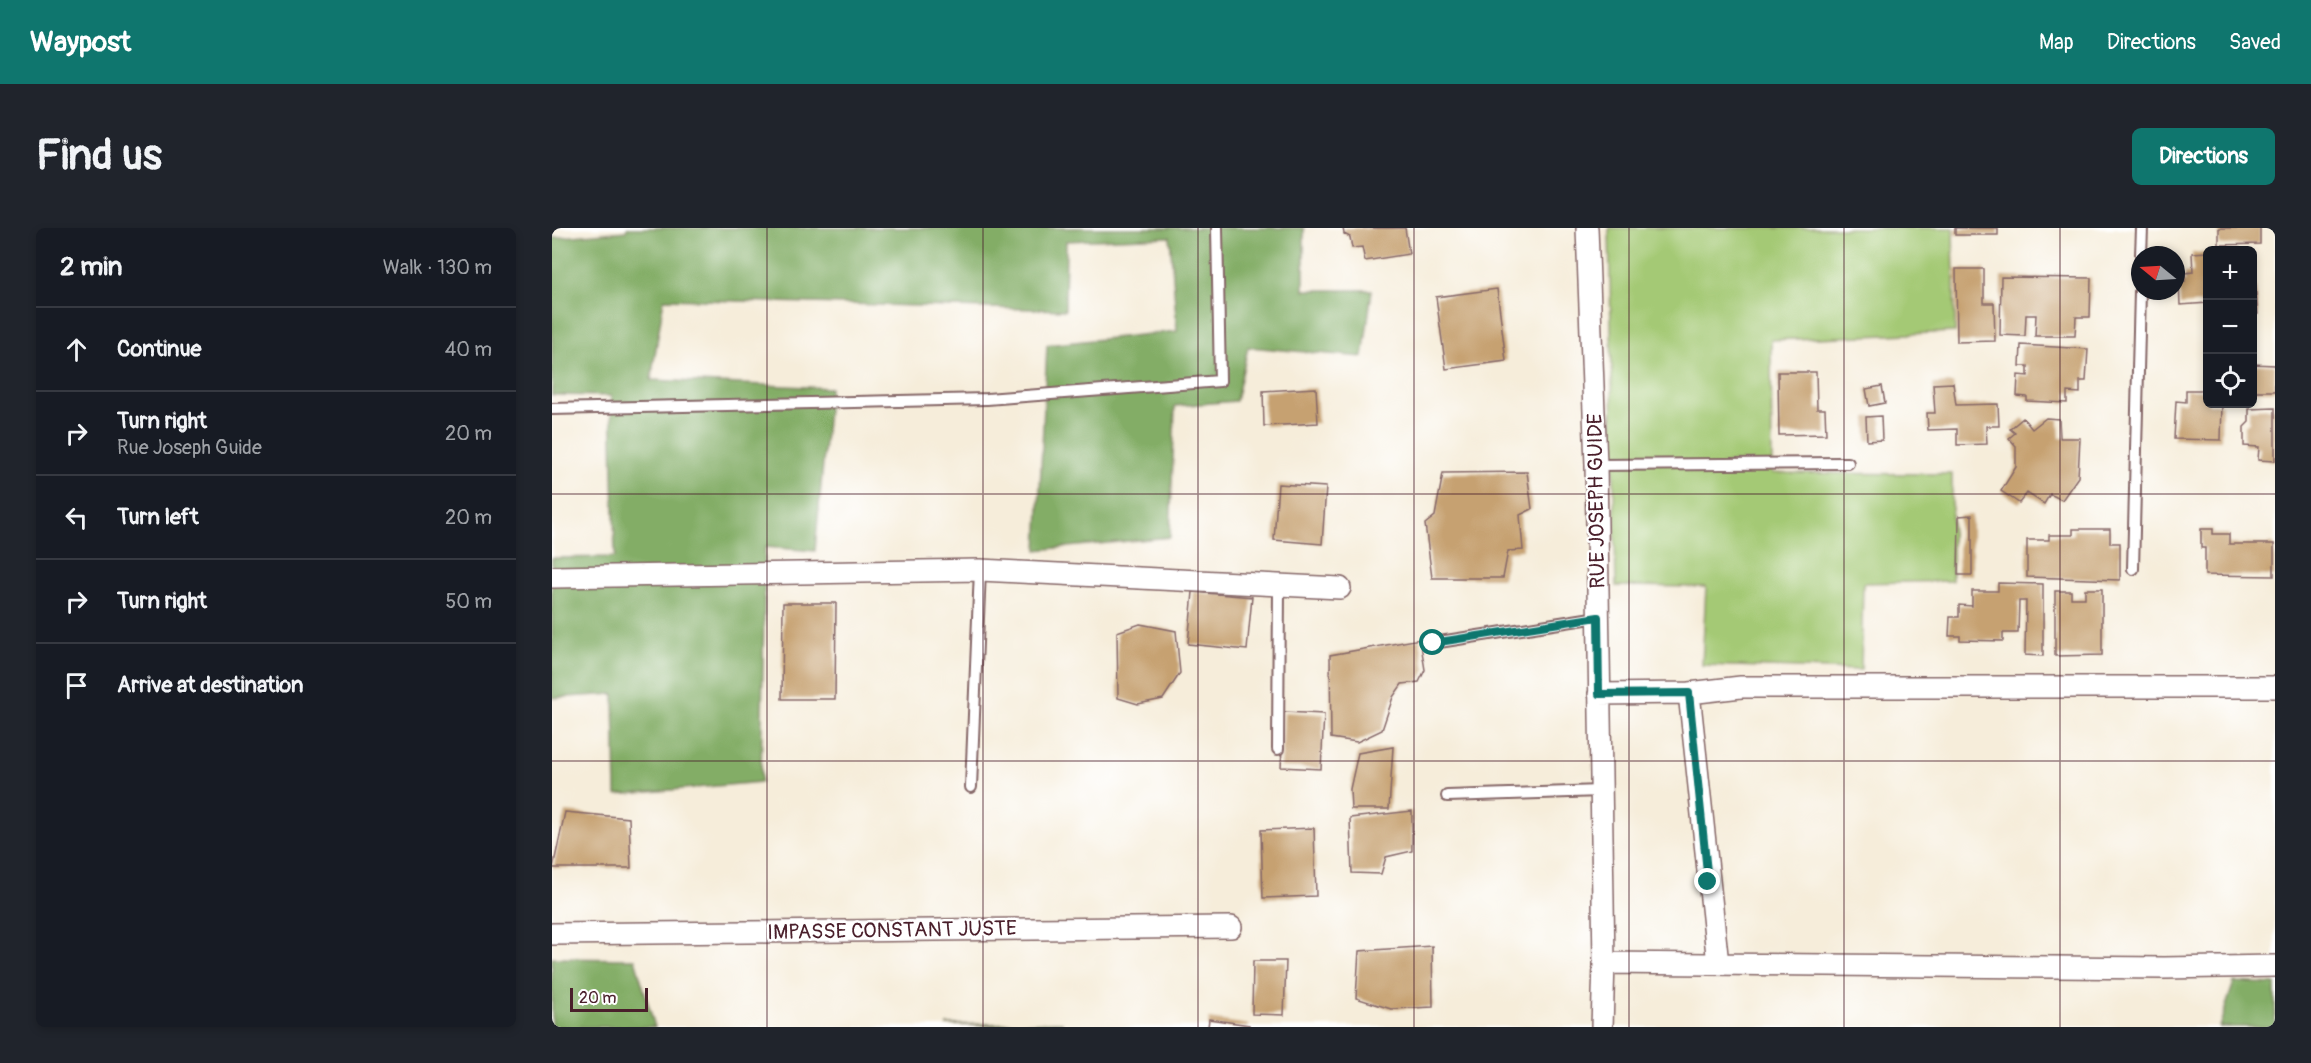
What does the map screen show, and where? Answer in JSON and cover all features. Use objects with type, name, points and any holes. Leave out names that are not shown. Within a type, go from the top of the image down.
[{"type":"street","name":"RUE JOSEPH GUIDE","points":[[1587,228],[1596,465],[1604,963],[1602,1027]]},
{"type":"street","points":[[552,577],[980,570],[1341,588]]},
{"type":"street","points":[[1599,694],[1689,693],[1741,687],[2275,687]]},
{"type":"street","points":[[1689,693],[1718,964]]},
{"type":"street","name":"IMPASSE CONSTANT JUSTE","points":[[552,934],[1231,927]]},
{"type":"street","points":[[1604,963],[2154,968],[2275,966]]},
{"type":"lane","points":[[552,409],[987,399],[1220,381],[1217,228]]},
{"type":"lane","points":[[2141,246],[2142,228]]},
{"type":"lane","points":[[2133,568],[2140,300]]},
{"type":"lane","points":[[1596,465],[1848,463]]},
{"type":"lane","points":[[971,787],[980,570]]},
{"type":"lane","points":[[1278,749],[1279,586]]},
{"type":"lane","points":[[1433,643],[1598,617]]},
{"type":"lane","points":[[1447,796],[1601,790]]},
{"type":"green space","points":[[627,228],[1304,228],[1304,290],[1372,290],[1363,357],[1248,347],[1236,401],[1175,406],[1170,537],[1037,550],[1047,345],[1177,331],[1170,237],[1066,241],[1065,310],[664,299],[651,380],[830,388],[815,551],[765,547],[761,782],[616,795],[614,694],[552,698],[552,558],[615,557],[611,396],[552,395],[552,238],[626,231]]},
{"type":"green space","points":[[1609,228],[1953,228],[1955,332],[1771,340],[1772,473],[1952,474],[1952,581],[1863,583],[1861,670],[1702,665],[1706,587],[1616,586]]},
{"type":"green space","points":[[552,958],[635,959],[655,1027],[552,1027]]},
{"type":"green space","points":[[2234,982],[2275,984],[2275,1027],[2219,1027]]},
{"type":"green space","points":[[1062,1022],[1062,1027],[946,1025]]},
{"type":"building","points":[[1343,228],[1405,228],[1409,254],[1365,261],[1362,247],[1352,248],[1350,237],[1344,234]]},
{"type":"building","points":[[1955,228],[1998,228],[1998,235],[1955,235]]},
{"type":"building","points":[[2219,228],[2260,228],[2260,244],[2219,245]]},
{"type":"building","points":[[2203,252],[2203,303],[2180,305],[2180,300],[2185,300],[2185,273],[2193,272],[2192,253]]},
{"type":"building","points":[[1956,269],[1984,269],[1984,303],[1994,303],[1995,341],[1957,342]]},
{"type":"building","points":[[2001,277],[2091,278],[2090,317],[2076,317],[2075,336],[2035,336],[2036,315],[2026,315],[2025,336],[2000,335]]},
{"type":"building","points":[[1497,289],[1506,361],[1446,369],[1436,297]]},
{"type":"building","points":[[2021,345],[2088,349],[2086,381],[2080,381],[2080,393],[2067,392],[2067,403],[2027,401],[2027,397],[2017,396],[2018,375],[2028,376],[2028,366],[2020,366]]},
{"type":"building","points":[[2257,364],[2275,365],[2275,391],[2257,391]]},
{"type":"building","points":[[1778,372],[1816,372],[1817,409],[1825,409],[1826,434],[1779,435]]},
{"type":"building","points":[[1953,383],[1956,405],[1998,404],[1999,426],[1986,426],[1987,444],[1957,445],[1957,429],[1928,430],[1927,413],[1935,413],[1933,384]]},
{"type":"building","points":[[1882,386],[1885,403],[1869,406],[1866,389]]},
{"type":"building","points":[[1316,388],[1318,423],[1264,426],[1263,391]]},
{"type":"building","points":[[2186,390],[2203,390],[2203,408],[2222,408],[2221,440],[2174,439],[2176,401],[2186,402]]},
{"type":"building","points":[[2275,408],[2275,461],[2258,460],[2259,447],[2244,446],[2244,427],[2249,422],[2249,409]]},
{"type":"building","points":[[1881,416],[1882,440],[1867,441],[1866,417]]},
{"type":"building","points":[[2023,418],[2032,429],[2046,418],[2059,419],[2060,438],[2080,438],[2078,477],[2062,500],[2050,494],[2044,504],[2027,493],[2019,503],[2001,491],[2016,467],[2016,446],[2009,438],[2015,433],[2010,429]]},
{"type":"building","points":[[1527,472],[1532,509],[1520,515],[1523,550],[1508,551],[1503,578],[1432,578],[1425,524],[1435,516],[1443,473]]},
{"type":"building","points":[[1278,484],[1326,487],[1322,544],[1274,540]]},
{"type":"building","points":[[1972,515],[1972,575],[1958,575],[1959,516]]},
{"type":"building","points":[[2073,529],[2110,529],[2110,543],[2120,543],[2120,580],[2027,577],[2027,540],[2049,540],[2049,535],[2073,535]]},
{"type":"building","points":[[2201,529],[2213,529],[2213,534],[2229,534],[2229,544],[2274,544],[2274,576],[2205,575],[2205,548],[2201,548]]},
{"type":"building","points":[[1998,583],[2043,584],[2043,656],[2025,655],[2026,601],[2019,601],[2018,633],[2003,633],[2003,641],[1960,640],[1960,636],[1949,636],[1950,617],[1959,617],[1959,605],[1972,606],[1972,591],[1998,591]]},
{"type":"building","points":[[2085,589],[2102,589],[2102,655],[2055,656],[2055,591],[2071,591],[2071,598],[2085,598]]},
{"type":"building","points":[[1193,592],[1252,597],[1247,650],[1188,644]]},
{"type":"building","points":[[783,603],[836,603],[835,699],[782,699]]},
{"type":"building","points":[[1140,624],[1176,631],[1180,673],[1163,699],[1138,704],[1118,698],[1117,632]]},
{"type":"building","points":[[1420,639],[1425,670],[1419,682],[1402,684],[1393,697],[1382,730],[1357,742],[1331,738],[1330,655]]},
{"type":"building","points":[[1284,712],[1324,714],[1321,769],[1281,767]]},
{"type":"building","points":[[1393,747],[1389,809],[1351,809],[1350,789],[1358,753]]},
{"type":"building","points":[[1412,811],[1412,851],[1386,857],[1381,874],[1352,873],[1350,818]]},
{"type":"building","points":[[565,812],[629,818],[631,868],[553,868]]},
{"type":"building","points":[[1314,828],[1316,896],[1263,898],[1261,830]]},
{"type":"building","points":[[1432,946],[1433,1007],[1391,1009],[1356,998],[1359,951]]},
{"type":"building","points":[[1253,961],[1286,961],[1284,1015],[1252,1014]]},
{"type":"building","points":[[1209,1019],[1249,1025],[1249,1027],[1208,1027]]},
{"type":"route","points":[[1433,643],[1598,617],[1599,694],[1689,693],[1708,882]]}]
